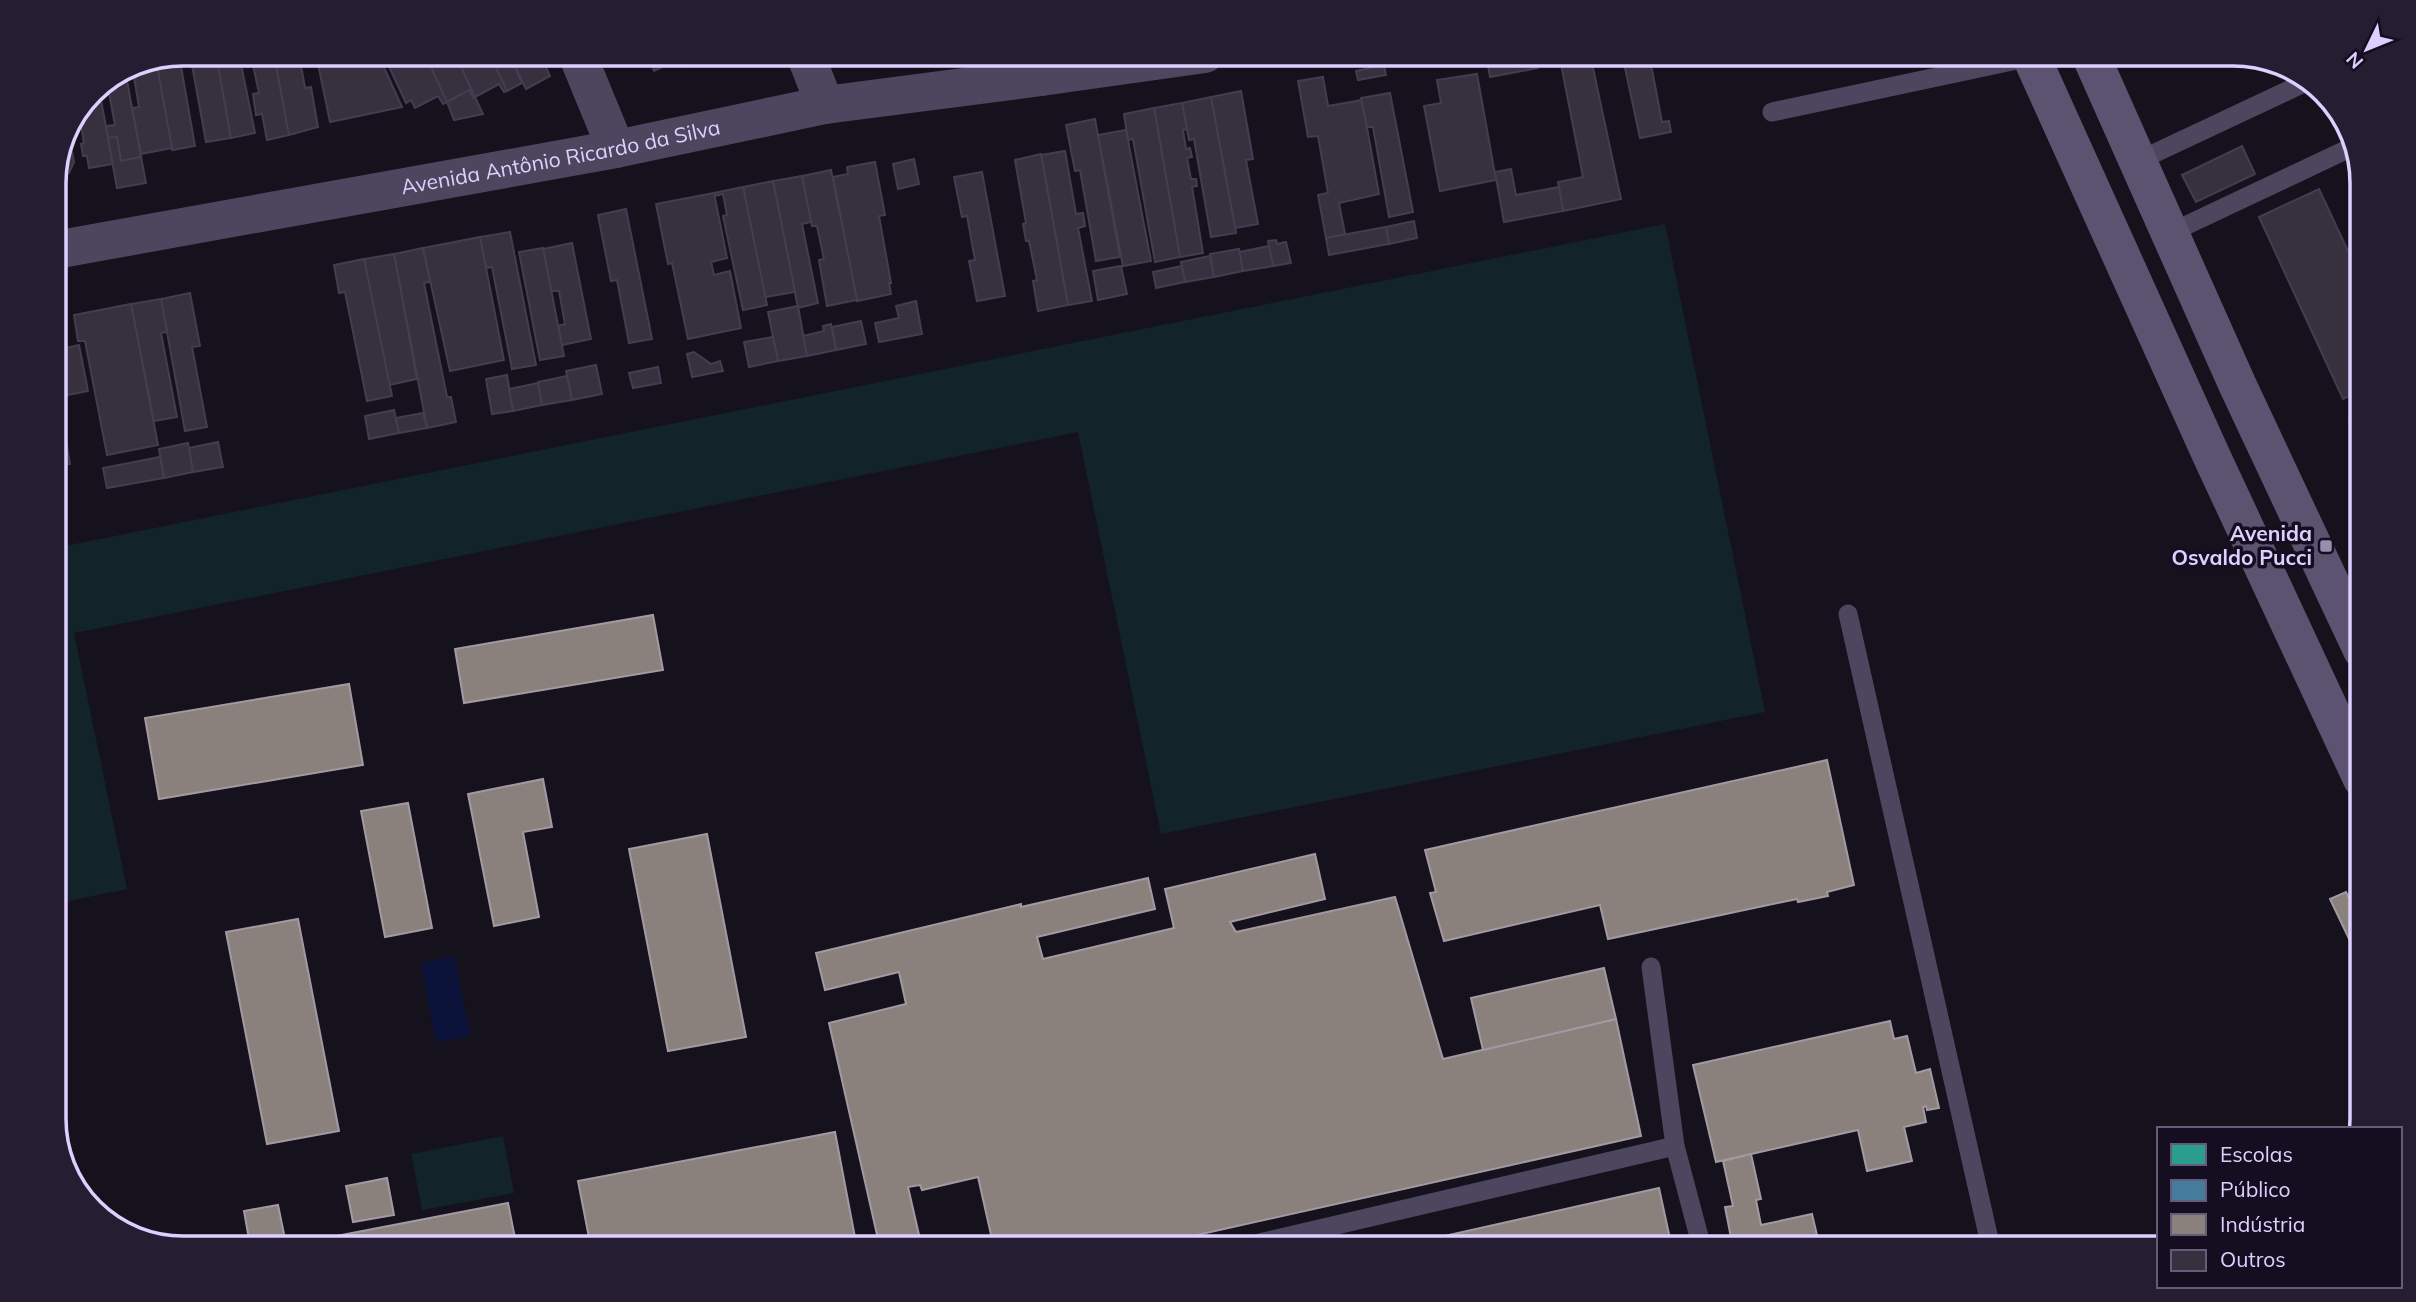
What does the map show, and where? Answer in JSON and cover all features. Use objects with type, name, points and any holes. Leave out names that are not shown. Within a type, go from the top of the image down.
[{"type":"main road","points":[[2036,66],[2212,457],[2350,752]]},
{"type":"main road","points":[[2105,66],[2138,161],[2244,398],[2349,623]]},
{"type":"street","points":[[582,66],[616,149]]},
{"type":"street","points":[[810,66],[825,105]]},
{"type":"street","name":"Avenida Antônio Ricardo da Silva","points":[[67,248],[616,149],[825,105],[1050,66]]},
{"type":"lane","points":[[1772,112],[1985,66]]},
{"type":"lane","points":[[2138,161],[2298,86]]},
{"type":"lane","points":[[2170,233],[2344,151]]},
{"type":"lane","points":[[1848,614],[1988,1236]]},
{"type":"lane","points":[[1651,967],[1675,1146],[1699,1236]]},
{"type":"lane","points":[[1289,1236],[1675,1146]]},
{"type":"shaded area","points":[[1665,224],[1765,712],[1161,834],[1078,432],[74,633],[127,889],[67,902],[67,546]]},
{"type":"shaded area","points":[[455,956],[470,1036],[436,1042],[421,963]]},
{"type":"shaded area","points":[[503,1136],[514,1193],[422,1210],[411,1154]]},
{"type":"building: Indústria","points":[[653,615],[663,670],[464,703],[455,649]]},
{"type":"building: Indústria","points":[[349,684],[363,765],[159,799],[145,718]]},
{"type":"building: Indústria","points":[[1827,760],[1854,885],[1827,892],[1828,896],[1798,902],[1797,899],[1608,939],[1600,905],[1444,941],[1430,893],[1436,892],[1425,850]]},
{"type":"building: Indústria","points":[[543,779],[552,827],[523,832],[539,917],[494,926],[468,794]]},
{"type":"building: Indústria","points":[[408,803],[432,928],[385,937],[361,811]]},
{"type":"building: Indústria","points":[[707,834],[746,1037],[668,1051],[629,849]]},
{"type":"building: Indústria","points":[[1315,854],[1325,899],[1230,922],[1236,932],[1395,897],[1443,1059],[1616,1019],[1641,1136],[1193,1236],[991,1236],[978,1177],[922,1190],[920,1185],[908,1187],[919,1236],[877,1236],[829,1023],[906,1004],[899,972],[825,990],[816,953],[1021,904],[1021,907],[1148,878],[1155,909],[1037,937],[1043,959],[1174,928],[1165,889]]},
{"type":"building: Indústria","points":[[2346,892],[2350,900],[2350,940],[2330,899]]},
{"type":"building: Indústria","points":[[298,919],[339,1131],[267,1144],[226,932]]},
{"type":"building: Indústria","points":[[1604,968],[1616,1019],[1483,1050],[1471,998]]},
{"type":"building: Indústria","points":[[1890,1021],[1894,1039],[1907,1036],[1916,1073],[1930,1069],[1939,1108],[1927,1110],[1926,1106],[1923,1107],[1926,1122],[1904,1127],[1912,1161],[1867,1171],[1858,1130],[1716,1162],[1693,1065]]},
{"type":"building: Indústria","points":[[835,1132],[855,1236],[589,1236],[578,1181]]},
{"type":"building: Indústria","points":[[1751,1154],[1761,1199],[1756,1200],[1761,1225],[1812,1214],[1817,1236],[1731,1236],[1725,1207],[1733,1206],[1723,1161]]},
{"type":"building: Indústria","points":[[387,1178],[394,1215],[353,1222],[346,1186]]},
{"type":"building: Indústria","points":[[1659,1188],[1669,1236],[1445,1236]]},
{"type":"building: Indústria","points":[[508,1203],[515,1236],[336,1236]]},
{"type":"building: Indústria","points":[[278,1205],[284,1236],[248,1236],[244,1211]]},
{"type":"building: Outros","points":[[181,66],[195,146],[172,150],[158,70]]},
{"type":"building: Outros","points":[[192,66],[218,66],[231,138],[206,142]]},
{"type":"building: Outros","points":[[218,66],[241,66],[255,133],[231,138]]},
{"type":"building: Outros","points":[[253,66],[276,66],[289,135],[267,140],[262,114],[256,115],[253,94],[259,93]]},
{"type":"building: Outros","points":[[276,66],[301,66],[305,88],[311,87],[318,127],[289,135]]},
{"type":"building: Outros","points":[[318,66],[383,66],[402,107],[330,122]]},
{"type":"building: Outros","points":[[389,66],[430,66],[447,102],[443,104],[438,96],[415,108],[411,100],[406,103]]},
{"type":"building: Outros","points":[[430,66],[461,66],[475,97],[473,98],[469,90],[447,102]]},
{"type":"building: Outros","points":[[461,66],[496,66],[507,91],[504,92],[499,84],[475,97]]},
{"type":"building: Outros","points":[[496,66],[514,66],[522,83],[507,91]]},
{"type":"building: Outros","points":[[515,66],[545,66],[550,76],[526,89]]},
{"type":"building: Outros","points":[[652,66],[664,66],[654,71]]},
{"type":"building: Outros","points":[[1384,66],[1386,75],[1358,80],[1356,71]]},
{"type":"building: Outros","points":[[1488,66],[1538,66],[1538,68],[1490,77]]},
{"type":"building: Outros","points":[[1561,66],[1593,66],[1621,199],[1563,211],[1558,182],[1583,177]]},
{"type":"building: Outros","points":[[1625,66],[1651,66],[1662,122],[1669,121],[1671,132],[1640,138]]},
{"type":"building: Outros","points":[[158,70],[172,148],[141,154],[132,108],[139,107],[134,78]]},
{"type":"building: Outros","points":[[1477,74],[1496,180],[1440,191],[1424,106],[1441,103],[1437,80]]},
{"type":"building: Outros","points":[[1323,77],[1328,106],[1362,100],[1379,194],[1339,203],[1345,234],[1326,238],[1318,195],[1328,193],[1318,136],[1308,137],[1298,81]]},
{"type":"building: Outros","points":[[127,81],[141,157],[121,161],[117,137],[108,138],[106,126],[115,125],[109,94]]},
{"type":"building: Outros","points":[[469,90],[483,114],[454,120],[447,102]]},
{"type":"building: Outros","points":[[1241,91],[1253,159],[1246,160],[1258,224],[1235,228],[1211,97]]},
{"type":"building: Outros","points":[[1390,93],[1413,212],[1389,217],[1373,127],[1367,127],[1361,98]]},
{"type":"building: Outros","points":[[1211,97],[1236,233],[1211,237],[1194,139],[1189,140],[1182,103]]},
{"type":"building: Outros","points":[[101,101],[113,164],[89,168],[87,156],[83,156],[81,144],[84,143],[81,128]]},
{"type":"building: Outros","points":[[1182,103],[1187,129],[1183,130],[1186,149],[1190,148],[1192,157],[1187,158],[1191,179],[1196,179],[1197,186],[1192,187],[1203,253],[1180,257],[1154,108]]},
{"type":"building: Outros","points":[[1154,108],[1180,257],[1155,262],[1133,139],[1128,140],[1124,114]]},
{"type":"building: Outros","points":[[1095,119],[1120,257],[1096,261],[1080,170],[1075,171],[1066,125]]},
{"type":"building: Outros","points":[[1126,130],[1151,261],[1123,266],[1098,135]]},
{"type":"building: Outros","points":[[117,137],[121,161],[141,157],[146,183],[117,188],[108,138]]},
{"type":"building: Outros","points":[[2242,146],[2255,174],[2196,202],[2182,175]]},
{"type":"building: Outros","points":[[72,149],[74,162],[67,173]]},
{"type":"building: Outros","points":[[1065,151],[1076,214],[1083,213],[1085,226],[1078,228],[1092,301],[1068,305],[1041,155]]},
{"type":"building: Outros","points":[[1041,154],[1068,305],[1038,311],[1033,281],[1037,280],[1029,241],[1026,241],[1023,224],[1026,223],[1015,160]]},
{"type":"building: Outros","points":[[914,159],[919,184],[898,189],[893,164]]},
{"type":"building: Outros","points":[[875,162],[885,215],[879,216],[891,294],[857,301],[833,177],[848,174],[847,167]]},
{"type":"building: Outros","points":[[1511,169],[1516,195],[1559,187],[1563,211],[1504,222],[1495,172]]},
{"type":"building: Outros","points":[[831,170],[857,300],[827,306],[819,260],[824,259],[817,226],[812,226],[802,176]]},
{"type":"building: Outros","points":[[982,172],[1005,296],[977,301],[969,261],[975,260],[967,216],[962,217],[954,177]]},
{"type":"building: Outros","points":[[802,176],[811,222],[802,224],[818,303],[798,308],[773,181]]},
{"type":"building: Outros","points":[[773,181],[795,292],[765,297],[743,187]]},
{"type":"building: Outros","points":[[743,187],[767,305],[743,310],[723,216],[727,215],[723,194],[715,196],[714,193]]},
{"type":"building: Outros","points":[[2319,189],[2349,253],[2349,396],[2343,399],[2259,217]]},
{"type":"building: Outros","points":[[714,193],[727,258],[711,262],[714,275],[730,271],[741,328],[688,339],[672,263],[668,264],[656,204]]},
{"type":"building: Outros","points":[[626,209],[652,339],[629,343],[617,280],[611,281],[598,215]]},
{"type":"building: Outros","points":[[1414,221],[1417,238],[1389,244],[1386,227]]},
{"type":"building: Outros","points":[[1386,227],[1389,244],[1329,255],[1326,238]]},
{"type":"building: Outros","points":[[510,232],[536,365],[512,369],[492,267],[486,268],[480,237]]},
{"type":"building: Outros","points":[[480,237],[504,360],[450,371],[423,248]]},
{"type":"building: Outros","points":[[1276,240],[1277,244],[1286,242],[1291,263],[1273,266],[1268,241]]},
{"type":"building: Outros","points":[[572,243],[591,339],[562,345],[558,326],[565,324],[559,291],[551,291],[543,249]]},
{"type":"building: Outros","points":[[1269,246],[1273,266],[1243,271],[1239,252]]},
{"type":"building: Outros","points":[[423,248],[430,282],[424,283],[447,397],[451,397],[456,422],[427,428],[394,254]]},
{"type":"building: Outros","points":[[543,248],[564,356],[540,360],[519,252]]},
{"type":"building: Outros","points":[[1239,249],[1243,271],[1214,277],[1210,254]]},
{"type":"building: Outros","points":[[394,254],[417,379],[389,385],[364,259]]},
{"type":"building: Outros","points":[[1210,256],[1214,277],[1185,282],[1181,262]]},
{"type":"building: Outros","points":[[364,259],[392,396],[367,401],[345,292],[339,293],[334,265]]},
{"type":"building: Outros","points":[[1121,266],[1127,294],[1098,300],[1093,271]]},
{"type":"building: Outros","points":[[1182,266],[1185,282],[1156,288],[1153,272]]},
{"type":"building: Outros","points":[[190,293],[200,346],[192,347],[207,427],[185,431],[161,299]]},
{"type":"building: Outros","points":[[161,299],[167,332],[161,333],[177,417],[154,421],[131,304]]},
{"type":"building: Outros","points":[[916,301],[922,334],[879,342],[875,323],[899,318],[896,306]]},
{"type":"building: Outros","points":[[131,304],[158,445],[107,455],[85,341],[78,341],[74,315]]},
{"type":"building: Outros","points":[[798,306],[807,356],[778,361],[768,312]]},
{"type":"building: Outros","points":[[861,321],[866,344],[836,350],[832,327]]},
{"type":"building: Outros","points":[[831,324],[836,350],[807,356],[803,336],[824,331],[823,326]]},
{"type":"building: Outros","points":[[773,337],[778,361],[749,367],[744,342]]},
{"type":"building: Outros","points":[[79,345],[88,391],[67,395],[67,348]]},
{"type":"building: Outros","points":[[694,352],[711,364],[720,361],[723,371],[692,377],[687,354]]},
{"type":"building: Outros","points":[[596,365],[602,394],[572,400],[566,371]]},
{"type":"building: Outros","points":[[658,367],[661,383],[633,388],[629,373]]},
{"type":"building: Outros","points":[[507,375],[513,411],[492,414],[486,379]]},
{"type":"building: Outros","points":[[567,376],[572,400],[542,405],[538,382]]},
{"type":"building: Outros","points":[[538,383],[542,405],[513,411],[509,389]]},
{"type":"building: Outros","points":[[394,410],[399,433],[369,439],[365,416]]},
{"type":"building: Outros","points":[[423,413],[427,428],[399,433],[396,418]]},
{"type":"building: Outros","points":[[218,442],[223,467],[193,472],[189,448]]},
{"type":"building: Outros","points":[[188,443],[193,472],[164,478],[159,449]]},
{"type":"building: Outros","points":[[160,457],[164,478],[107,488],[103,468]]},
{"type":"place","name":"Avenida Osvaldo Pucci","points":[[2326,546]]}]
